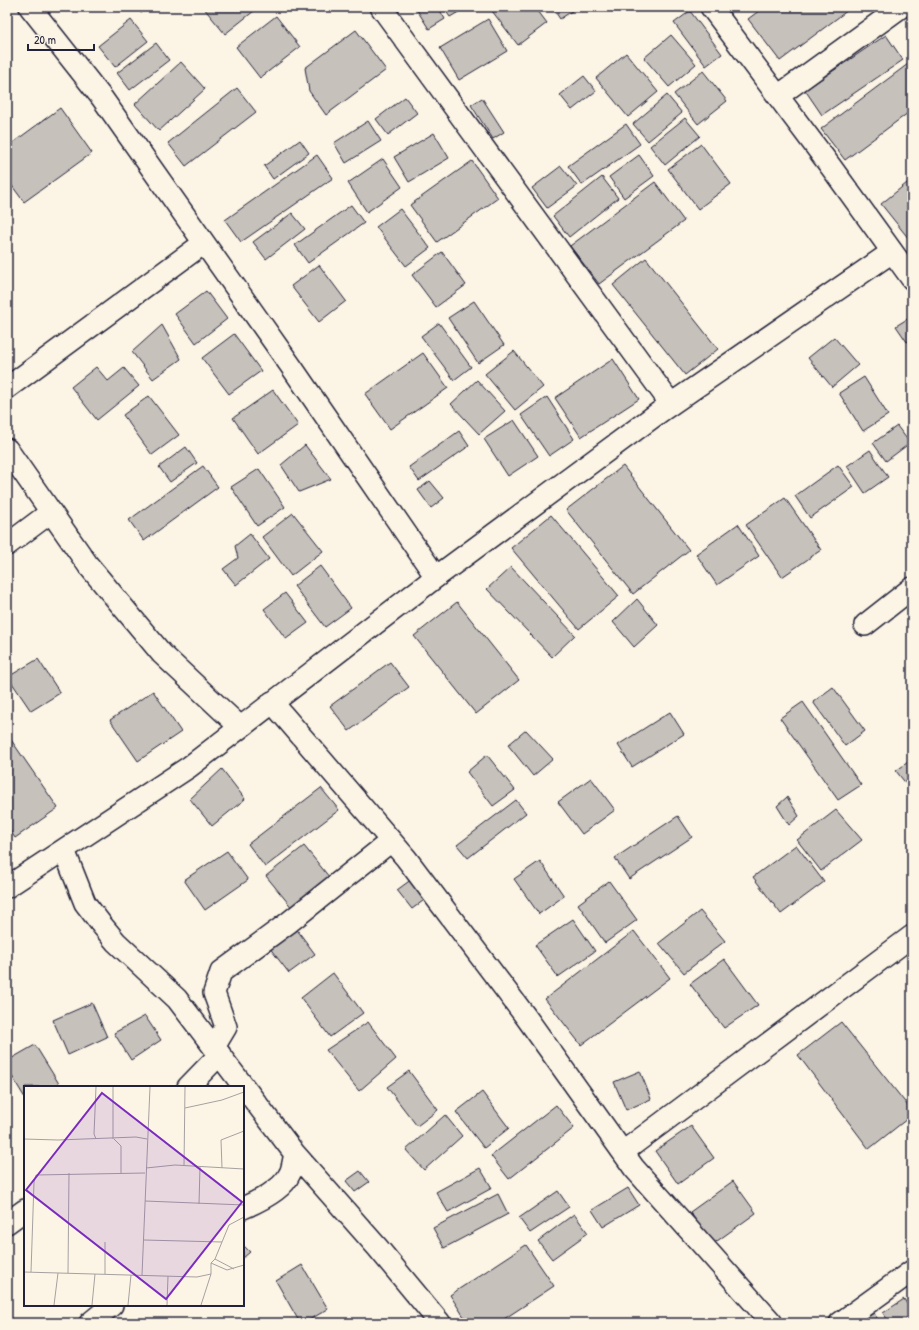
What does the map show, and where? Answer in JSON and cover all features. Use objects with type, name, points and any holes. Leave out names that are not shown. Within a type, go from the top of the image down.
[{"type":"street","points":[[30,7],[102,98],[293,369],[436,577]]},
{"type":"street","points":[[381,7],[671,404]]},
{"type":"street","points":[[711,7],[831,166],[912,279]]},
{"type":"street","points":[[778,96],[901,7]]},
{"type":"street","points":[[7,388],[204,243]]},
{"type":"street","points":[[7,887],[188,767],[436,577],[671,404],[892,252]]},
{"type":"street","points":[[7,449],[88,565],[162,654],[240,727]]},
{"type":"street","points":[[7,545],[51,512]]},
{"type":"street","points":[[865,625],[912,588]]},
{"type":"street","points":[[272,702],[406,858],[526,1017],[634,1168],[772,1323]]},
{"type":"street","points":[[189,1086],[217,1051],[226,1027],[214,992],[221,972],[288,923],[391,841]]},
{"type":"street","points":[[64,850],[85,903],[116,942],[177,999],[243,1086]]},
{"type":"street","points":[[623,1152],[912,936]]},
{"type":"street","points":[[244,1088],[295,1154],[378,1248],[440,1323]]},
{"type":"street","points":[[244,1208],[277,1189],[289,1176],[295,1154]]},
{"type":"street","points":[[7,1223],[24,1211]]},
{"type":"street","points":[[840,1323],[912,1271]]},
{"type":"street","points":[[90,1323],[111,1306]]},
{"type":"building","points":[[136,7],[148,7],[141,13]]},
{"type":"building","points":[[203,7],[259,7],[225,34]]},
{"type":"building","points":[[415,7],[438,7],[445,19],[429,29]]},
{"type":"building","points":[[443,7],[467,7],[450,17]]},
{"type":"building","points":[[489,7],[535,7],[547,23],[518,45]]},
{"type":"building","points":[[552,7],[578,7],[560,19]]},
{"type":"building","points":[[764,7],[852,7],[780,61],[748,19]]},
{"type":"building","points":[[690,11],[722,54],[706,66],[674,23]]},
{"type":"building","points":[[276,16],[300,47],[260,78],[236,47]]},
{"type":"building","points":[[488,19],[507,51],[459,80],[440,48]]},
{"type":"building","points":[[131,20],[148,41],[115,67],[98,46]]},
{"type":"building","points":[[356,30],[386,70],[326,115],[309,91],[305,68]]},
{"type":"building","points":[[671,35],[696,64],[669,87],[644,58]]},
{"type":"building","points":[[886,35],[903,60],[822,115],[805,90]]},
{"type":"building","points":[[156,43],[169,60],[130,90],[117,73]]},
{"type":"building","points":[[626,53],[658,92],[628,117],[596,78]]},
{"type":"building","points":[[912,61],[912,110],[845,160],[821,129]]},
{"type":"building","points":[[181,62],[205,89],[159,131],[135,104]]},
{"type":"building","points":[[703,71],[727,101],[698,124],[674,94]]},
{"type":"building","points":[[584,76],[596,91],[572,110],[560,95]]},
{"type":"building","points":[[237,88],[256,112],[186,166],[168,143]]},
{"type":"building","points":[[667,95],[682,113],[648,141],[633,124]]},
{"type":"building","points":[[405,97],[417,113],[388,135],[376,119]]},
{"type":"building","points":[[482,98],[504,132],[493,139],[471,105]]},
{"type":"building","points":[[60,108],[92,153],[24,202],[7,179],[7,147]]},
{"type":"building","points":[[685,118],[700,136],[665,165],[650,146]]},
{"type":"building","points":[[368,121],[381,141],[346,163],[334,143]]},
{"type":"building","points":[[626,124],[640,144],[582,185],[568,166]]},
{"type":"building","points":[[434,133],[449,158],[409,182],[394,157]]},
{"type":"building","points":[[300,140],[309,153],[273,179],[264,166]]},
{"type":"building","points":[[701,144],[731,184],[698,209],[668,169]]},
{"type":"building","points":[[317,155],[333,178],[241,242],[225,220]]},
{"type":"building","points":[[639,155],[654,176],[624,198],[609,177]]},
{"type":"building","points":[[383,159],[402,187],[367,212],[348,183]]},
{"type":"building","points":[[472,161],[498,198],[437,242],[410,205]]},
{"type":"building","points":[[561,166],[577,186],[547,208],[532,188]]},
{"type":"building","points":[[602,177],[618,198],[569,237],[553,216]]},
{"type":"building","points":[[912,179],[912,236],[909,239],[881,204]]},
{"type":"building","points":[[655,182],[684,221],[599,284],[570,246]]},
{"type":"building","points":[[351,205],[364,223],[308,263],[295,245]]},
{"type":"building","points":[[400,209],[430,248],[406,266],[376,227]]},
{"type":"building","points":[[292,213],[305,229],[266,259],[253,242]]},
{"type":"building","points":[[442,252],[466,285],[436,307],[412,275]]},
{"type":"building","points":[[646,258],[718,349],[685,375],[613,285]]},
{"type":"building","points":[[319,265],[346,301],[319,322],[291,286]]},
{"type":"building","points":[[206,291],[227,319],[196,343],[175,314]]},
{"type":"building","points":[[474,301],[504,345],[478,363],[448,318]]},
{"type":"building","points":[[912,316],[912,339],[907,342],[896,326]]},
{"type":"building","points":[[439,323],[471,367],[454,380],[421,336]]},
{"type":"building","points":[[162,325],[181,359],[153,379],[132,352]]},
{"type":"building","points":[[234,334],[261,371],[229,394],[202,358]]},
{"type":"building","points":[[834,337],[858,365],[832,387],[808,358]]},
{"type":"building","points":[[514,351],[543,387],[515,410],[485,374]]},
{"type":"building","points":[[423,353],[448,388],[390,429],[365,394]]},
{"type":"building","points":[[613,359],[639,399],[581,437],[555,398]]},
{"type":"building","points":[[96,367],[108,381],[124,368],[139,386],[97,420],[71,387]]},
{"type":"building","points":[[864,377],[888,415],[863,431],[839,393]]},
{"type":"building","points":[[477,380],[505,411],[479,434],[451,404]]},
{"type":"building","points":[[273,390],[298,425],[258,454],[233,418]]},
{"type":"building","points":[[149,396],[179,435],[152,455],[123,415]]},
{"type":"building","points":[[547,397],[574,439],[549,456],[521,415]]},
{"type":"building","points":[[514,420],[538,456],[508,476],[484,439]]},
{"type":"building","points":[[897,426],[910,443],[886,461],[873,443]]},
{"type":"building","points":[[459,431],[469,446],[419,481],[409,467]]},
{"type":"building","points":[[305,445],[331,479],[299,492],[281,465]]},
{"type":"building","points":[[186,447],[197,463],[170,482],[159,467]]},
{"type":"building","points":[[870,450],[888,477],[865,493],[847,466]]},
{"type":"building","points":[[838,465],[854,487],[810,518],[795,496]]},
{"type":"building","points":[[203,466],[218,487],[144,541],[129,520]]},
{"type":"building","points":[[623,466],[689,550],[633,594],[566,510]]},
{"type":"building","points":[[259,469],[285,507],[257,526],[231,487]]},
{"type":"building","points":[[430,481],[444,498],[431,508],[418,490]]},
{"type":"building","points":[[785,498],[821,550],[782,577],[746,525]]},
{"type":"building","points":[[293,513],[323,551],[291,576],[262,537]]},
{"type":"building","points":[[551,515],[619,596],[579,629],[511,548]]},
{"type":"building","points":[[738,524],[759,556],[717,585],[696,554]]},
{"type":"building","points":[[250,534],[269,559],[236,585],[223,569],[238,558],[235,546]]},
{"type":"building","points":[[320,566],[351,608],[325,627],[294,586]]},
{"type":"building","points":[[511,567],[575,635],[552,657],[487,589]]},
{"type":"building","points":[[285,593],[308,623],[286,639],[264,609]]},
{"type":"building","points":[[637,599],[658,625],[634,647],[613,622]]},
{"type":"building","points":[[457,602],[519,680],[476,714],[414,636]]},
{"type":"building","points":[[38,659],[60,693],[31,711],[8,677]]},
{"type":"building","points":[[390,662],[409,687],[349,731],[330,706]]},
{"type":"building","points":[[833,687],[865,731],[845,746],[813,702]]},
{"type":"building","points":[[153,691],[181,732],[138,761],[110,720]]},
{"type":"building","points":[[803,702],[861,785],[838,800],[780,718]]},
{"type":"building","points":[[670,712],[684,734],[632,767],[618,745]]},
{"type":"building","points":[[526,730],[553,759],[533,776],[508,745]]},
{"type":"building","points":[[7,734],[58,808],[15,838],[7,826]]},
{"type":"building","points":[[487,755],[515,790],[493,806],[467,772]]},
{"type":"building","points":[[912,759],[912,790],[911,790],[896,771]]},
{"type":"building","points":[[222,769],[245,799],[212,826],[190,799]]},
{"type":"building","points":[[591,778],[615,810],[582,834],[558,802]]},
{"type":"building","points":[[321,788],[339,810],[265,867],[248,844]]},
{"type":"building","points":[[787,797],[799,816],[789,825],[777,806]]},
{"type":"building","points":[[516,800],[526,813],[468,858],[457,845]]},
{"type":"building","points":[[836,810],[862,840],[821,871],[797,840]]},
{"type":"building","points":[[678,816],[692,837],[629,879],[615,858]]},
{"type":"building","points":[[796,845],[824,882],[781,914],[753,877]]},
{"type":"building","points":[[304,846],[330,878],[293,909],[266,876]]},
{"type":"building","points":[[227,851],[248,880],[205,910],[184,880]]},
{"type":"building","points":[[540,861],[564,896],[539,914],[514,879]]},
{"type":"building","points":[[412,879],[427,898],[412,909],[397,890]]},
{"type":"building","points":[[609,881],[637,920],[605,943],[578,904]]},
{"type":"building","points":[[700,911],[725,941],[684,973],[659,943]]},
{"type":"building","points":[[573,919],[595,951],[558,977],[535,945]]},
{"type":"building","points":[[295,927],[315,954],[289,973],[269,947]]},
{"type":"building","points":[[634,931],[670,978],[581,1045],[545,999]]},
{"type":"building","points":[[724,959],[758,1005],[724,1028],[690,984]]},
{"type":"building","points":[[333,973],[363,1013],[330,1037],[301,998]]},
{"type":"building","points":[[92,1003],[107,1037],[68,1055],[53,1020]]},
{"type":"building","points":[[145,1016],[161,1040],[131,1060],[114,1033]]},
{"type":"building","points":[[368,1022],[396,1059],[359,1091],[326,1050]]},
{"type":"building","points":[[841,1022],[912,1111],[912,1115],[869,1149],[798,1055]]},
{"type":"building","points":[[35,1045],[60,1086],[24,1086],[24,1096],[7,1068],[7,1061]]},
{"type":"building","points":[[409,1071],[438,1110],[417,1126],[387,1087]]},
{"type":"building","points":[[640,1071],[651,1099],[626,1110],[614,1082]]},
{"type":"building","points":[[482,1092],[509,1128],[484,1148],[456,1112]]},
{"type":"building","points":[[556,1105],[574,1128],[509,1179],[491,1156]]},
{"type":"building","points":[[445,1115],[462,1136],[424,1170],[406,1150]]},
{"type":"building","points":[[691,1126],[714,1158],[678,1184],[655,1151]]},
{"type":"building","points":[[480,1168],[492,1188],[448,1212],[436,1192]]},
{"type":"building","points":[[360,1171],[369,1182],[355,1192],[346,1181]]},
{"type":"building","points":[[733,1181],[756,1213],[713,1244],[690,1212]]},
{"type":"building","points":[[628,1188],[639,1205],[603,1227],[592,1210]]},
{"type":"building","points":[[558,1191],[569,1207],[530,1233],[519,1218]]},
{"type":"building","points":[[498,1194],[508,1214],[444,1248],[433,1228]]},
{"type":"building","points":[[574,1214],[588,1233],[552,1259],[538,1241]]},
{"type":"building","points":[[526,1245],[554,1286],[498,1323],[468,1323],[450,1295]]},
{"type":"building","points":[[244,1246],[250,1252],[244,1257]]},
{"type":"building","points":[[302,1265],[328,1309],[304,1323],[300,1323],[276,1281]]},
{"type":"building","points":[[904,1299],[912,1312],[912,1323],[890,1323],[883,1313]]},
{"type":"building","points":[[874,1313],[880,1323],[858,1323]]}]
